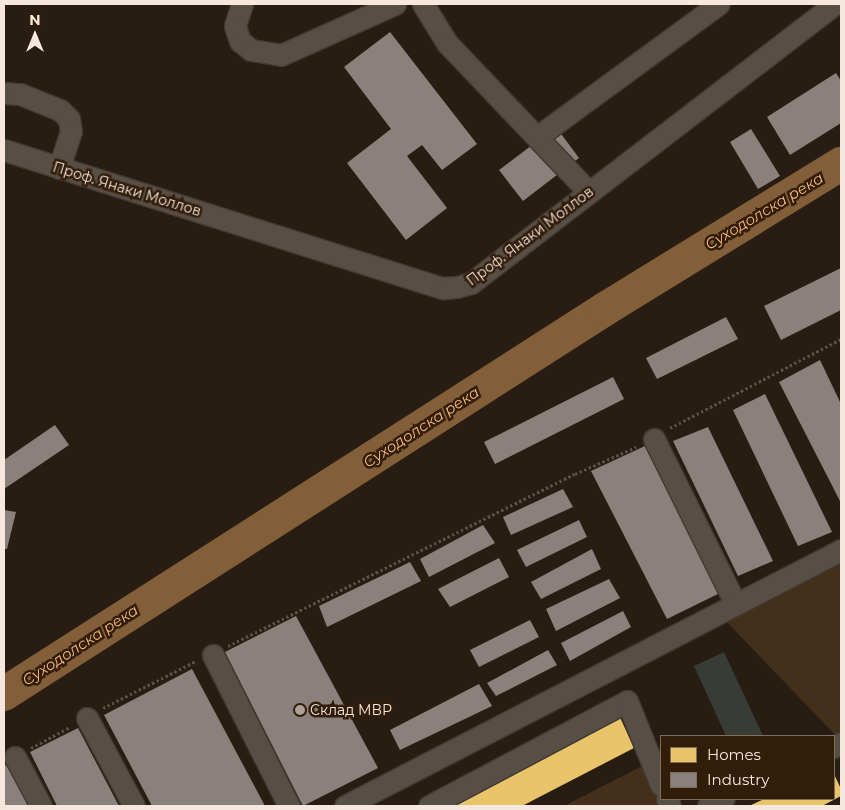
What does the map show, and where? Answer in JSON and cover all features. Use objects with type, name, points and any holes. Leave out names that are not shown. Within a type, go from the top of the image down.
[{"type":"street","points":[[242,4],[235,26],[240,40],[251,50],[281,55],[396,4]]},
{"type":"street","points":[[423,4],[447,43],[589,192]]},
{"type":"street","points":[[537,137],[719,4]]},
{"type":"street","name":"Проф. Янаки Моллов","points":[[4,150],[443,288],[457,287],[471,283],[835,4]]},
{"type":"street","points":[[4,93],[20,94],[60,110],[69,119],[71,131],[59,168]]},
{"type":"street","points":[[654,439],[735,604]]},
{"type":"street","points":[[345,806],[841,550]]},
{"type":"street","points":[[213,655],[289,806]]},
{"type":"street","points":[[429,806],[627,701],[660,783]]},
{"type":"street","points":[[88,718],[134,806]]},
{"type":"street","points":[[15,757],[41,806]]},
{"type":"street","points":[[708,806],[722,800]]},
{"type":"path","points":[[15,757],[88,718],[120,698],[193,662],[213,655],[243,637],[575,474],[654,439],[682,420],[841,339]]},
{"type":"shaded area","points":[[841,559],[841,741],[722,617]]},
{"type":"shaded area","points":[[652,761],[660,781],[660,800],[668,800],[670,806],[564,806]]},
{"type":"building: Homes","points":[[618,713],[634,748],[522,806],[439,806]]},
{"type":"building: Homes","points":[[835,776],[841,789],[841,796],[835,799]]},
{"type":"building: Homes","points":[[762,800],[833,800],[822,806],[749,806]]},
{"type":"building: Industry","points":[[390,32],[477,144],[442,170],[422,145],[407,156],[447,208],[406,240],[347,163],[391,129],[344,67]]},
{"type":"building: Industry","points":[[836,73],[841,81],[841,123],[790,155],[767,117]]},
{"type":"building: Industry","points":[[556,127],[579,158],[523,201],[499,170]]},
{"type":"building: Industry","points":[[751,129],[780,176],[758,189],[730,142]]},
{"type":"building: Industry","points":[[841,268],[841,310],[781,340],[764,306]]},
{"type":"building: Industry","points":[[726,317],[738,339],[657,379],[646,358]]},
{"type":"building: Industry","points":[[820,360],[841,404],[841,503],[779,382]]},
{"type":"building: Industry","points":[[613,377],[624,399],[495,464],[484,442]]},
{"type":"building: Industry","points":[[765,394],[832,532],[798,546],[733,410]]},
{"type":"building: Industry","points":[[55,425],[69,445],[4,489],[4,460]]},
{"type":"building: Industry","points":[[708,427],[773,561],[738,576],[673,441]]},
{"type":"building: Industry","points":[[645,446],[722,592],[667,619],[591,471]]},
{"type":"building: Industry","points":[[563,489],[573,507],[511,535],[503,517]]},
{"type":"building: Industry","points":[[4,510],[16,512],[7,549],[4,549]]},
{"type":"building: Industry","points":[[579,520],[587,537],[526,567],[517,550]]},
{"type":"building: Industry","points":[[483,525],[495,543],[429,577],[420,559]]},
{"type":"building: Industry","points":[[592,549],[601,569],[541,599],[531,582]]},
{"type":"building: Industry","points":[[499,558],[509,577],[450,607],[438,589]]},
{"type":"building: Industry","points":[[410,562],[421,581],[327,627],[319,606]]},
{"type":"building: Industry","points":[[609,579],[620,598],[556,631],[546,609]]},
{"type":"building: Industry","points":[[623,611],[631,627],[570,661],[561,643]]},
{"type":"building: Industry","name":"Склад МВР","points":[[296,616],[378,768],[303,806],[225,652]]},
{"type":"building: Industry","points":[[530,620],[539,637],[479,667],[470,650]]},
{"type":"building: Industry","points":[[548,650],[557,665],[496,696],[487,683]]},
{"type":"building: Industry","points":[[192,669],[265,806],[152,806],[104,715]]},
{"type":"building: Industry","points":[[479,684],[492,706],[400,750],[390,730]]},
{"type":"building: Industry","points":[[78,728],[119,806],[57,806],[30,752]]},
{"type":"building: Industry","points":[[4,764],[10,769],[28,806],[4,806]]},
{"type":"building: Other","points":[[724,652],[763,735],[726,735],[694,666]]},
{"type":"waterway","name":"Суходолска река","points":[[4,694],[605,309],[841,164]]},
{"type":"place","name":"Склад МВР","points":[[300,710]]}]
